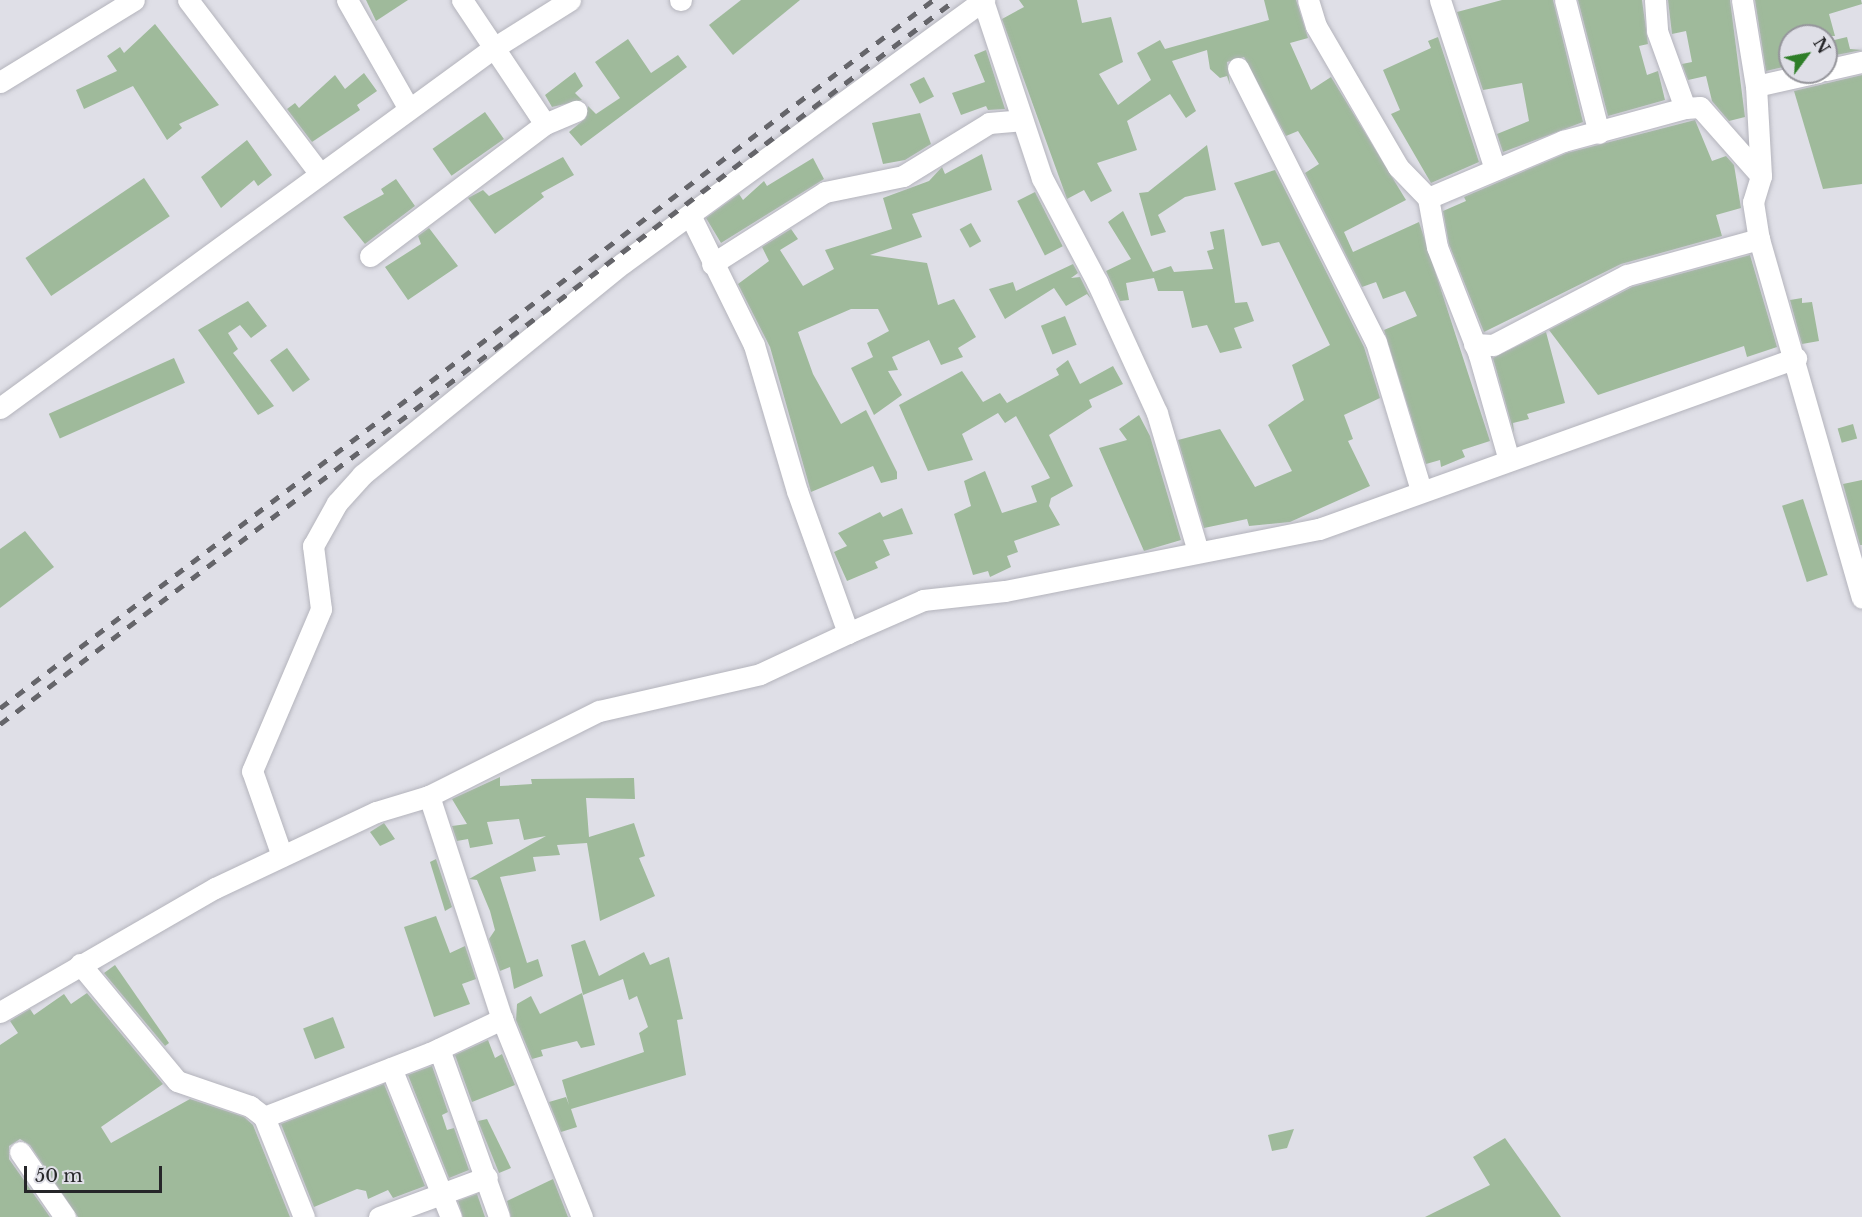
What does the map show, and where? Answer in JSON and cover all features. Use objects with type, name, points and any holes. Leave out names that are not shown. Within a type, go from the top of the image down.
[{"type":"street","points":[[0,82],[134,0]]},
{"type":"street","points":[[188,0],[320,174]]},
{"type":"street","points":[[347,0],[409,109]]},
{"type":"street","points":[[462,0],[492,49],[545,124]]},
{"type":"street","points":[[0,408],[492,49],[570,0]]},
{"type":"street","points":[[1308,0],[1316,26],[1398,167],[1428,198],[1437,247],[1474,345],[1509,460]]},
{"type":"street","points":[[1440,0],[1495,169]]},
{"type":"street","points":[[1565,0],[1599,133]]},
{"type":"street","points":[[1655,0],[1657,31],[1685,108]]},
{"type":"street","points":[[1742,0],[1756,86],[1761,176],[1753,202],[1759,239],[1796,358],[1862,598]]},
{"type":"street","points":[[282,856],[252,771],[321,609],[313,546],[337,503],[362,475],[690,215],[983,1],[1042,178],[1097,282],[1157,413],[1198,551]]},
{"type":"street","points":[[1838,67],[1862,62]]},
{"type":"street","points":[[1238,68],[1376,342],[1421,489]]},
{"type":"street","points":[[1756,86],[1778,81]]},
{"type":"street","points":[[1428,198],[1495,169],[1599,133],[1685,108],[1700,108],[1761,176]]},
{"type":"street","points":[[370,256],[545,124],[576,111]]},
{"type":"street","points":[[711,264],[825,192],[903,176],[989,123],[1021,120]]},
{"type":"street","points":[[690,215],[711,264],[754,345],[797,491],[848,633]]},
{"type":"street","points":[[1474,345],[1493,345],[1627,275],[1759,239]]},
{"type":"street","points":[[0,1012],[80,964],[282,856],[376,812],[429,796],[599,711],[760,674],[924,600],[1005,591],[1198,551],[1319,529],[1421,489],[1796,358]]},
{"type":"street","points":[[429,796],[502,1019],[582,1217]]},
{"type":"street","points":[[80,964],[177,1081],[250,1106],[264,1117],[297,1215]]},
{"type":"street","points":[[264,1117],[439,1049],[502,1019]]},
{"type":"street","points":[[439,1049],[487,1177],[499,1217]]},
{"type":"street","points":[[391,1068],[451,1217]]},
{"type":"street","points":[[20,1152],[62,1216]]},
{"type":"street","points":[[379,1217],[487,1177]]},
{"type":"building","points":[[366,0],[408,0],[376,21]]},
{"type":"building","points":[[741,0],[800,0],[733,55],[709,25]]},
{"type":"building","points":[[1019,0],[1077,0],[1082,23],[1111,17],[1123,62],[1099,74],[1118,105],[1151,80],[1137,53],[1160,40],[1165,49],[1269,20],[1264,0],[1296,0],[1308,38],[1290,43],[1311,90],[1331,77],[1406,200],[1344,232],[1353,252],[1419,222],[1490,441],[1462,450],[1465,457],[1441,467],[1440,460],[1426,464],[1384,330],[1417,316],[1405,291],[1383,299],[1376,282],[1362,287],[1305,173],[1319,164],[1298,131],[1286,136],[1244,57],[1227,62],[1230,85],[1227,76],[1220,78],[1210,69],[1207,50],[1172,61],[1196,111],[1186,118],[1170,94],[1127,121],[1137,150],[1097,163],[1112,191],[1091,202],[1084,190],[1067,199],[1002,19],[1024,7]]},
{"type":"building","points":[[1502,0],[1553,0],[1583,122],[1503,152],[1497,134],[1529,121],[1522,83],[1483,90],[1457,12]]},
{"type":"building","points":[[1578,0],[1642,0],[1648,44],[1639,46],[1647,75],[1658,71],[1665,100],[1608,116]]},
{"type":"building","points":[[1668,0],[1730,0],[1745,117],[1729,121],[1712,101],[1706,76],[1688,80],[1682,64],[1692,62],[1686,31],[1672,34]]},
{"type":"building","points":[[1755,0],[1861,0],[1862,4],[1829,14],[1832,24],[1778,24],[1778,68],[1766,71]]},
{"type":"building","points":[[155,24],[219,105],[179,124],[182,128],[167,140],[133,86],[84,109],[76,90],[117,71],[107,56],[120,47],[124,53]]},
{"type":"building","points":[[1438,37],[1479,162],[1431,183],[1391,114],[1400,110],[1383,70],[1431,48],[1428,41]]},
{"type":"building","points":[[1847,37],[1850,49],[1862,50],[1838,55],[1838,39]]},
{"type":"building","points":[[628,39],[651,73],[678,55],[687,67],[581,146],[569,132],[586,118],[588,106],[596,114],[620,98],[595,62]]},
{"type":"building","points":[[986,50],[1005,109],[988,110],[986,106],[961,115],[952,93],[985,82],[974,55]]},
{"type":"building","points":[[575,72],[583,86],[575,93],[582,100],[552,107],[545,95]]},
{"type":"building","points":[[364,73],[377,91],[357,105],[360,110],[312,142],[287,109],[295,103],[299,108],[335,75],[345,89]]},
{"type":"building","points":[[1862,75],[1862,184],[1823,189],[1794,91],[1824,84],[1838,84],[1838,81]]},
{"type":"building","points":[[924,77],[934,97],[920,104],[910,84]]},
{"type":"building","points":[[485,112],[504,139],[452,176],[433,149]]},
{"type":"building","points":[[920,113],[931,144],[905,160],[883,164],[872,123]]},
{"type":"building","points":[[1695,120],[1712,161],[1726,156],[1734,165],[1741,208],[1716,215],[1722,236],[1621,264],[1484,332],[1449,244],[1443,211],[1466,201],[1464,197],[1567,153]]},
{"type":"building","points":[[247,140],[272,175],[258,186],[254,180],[221,208],[201,177]]},
{"type":"building","points":[[1207,145],[1216,190],[1185,197],[1158,215],[1166,232],[1151,236],[1139,193],[1148,192]]},
{"type":"building","points":[[982,154],[992,190],[912,214],[922,237],[870,255],[927,263],[938,305],[954,299],[976,337],[958,348],[963,357],[941,365],[929,340],[892,357],[898,370],[888,371],[902,395],[874,415],[851,368],[873,357],[867,343],[889,331],[878,309],[851,309],[798,332],[813,374],[841,424],[866,410],[897,472],[897,479],[881,483],[873,466],[811,492],[770,347],[738,284],[769,261],[762,247],[791,229],[798,239],[780,250],[803,286],[834,269],[825,250],[892,229],[883,198],[929,181],[942,167],[945,174]]},
{"type":"building","points":[[563,157],[574,175],[541,193],[544,197],[495,234],[468,198],[483,190],[489,196]]},
{"type":"building","points":[[813,158],[824,179],[721,243],[706,218],[739,194],[743,200],[764,181],[767,186]]},
{"type":"building","points":[[1275,170],[1364,347],[1380,398],[1344,415],[1353,439],[1348,441],[1370,486],[1290,522],[1249,526],[1247,519],[1204,528],[1178,440],[1220,429],[1255,487],[1292,471],[1268,425],[1304,400],[1292,365],[1330,345],[1279,242],[1262,246],[1234,183]]},
{"type":"building","points":[[144,178],[170,216],[51,296],[25,258]]},
{"type":"building","points":[[396,179],[415,206],[365,244],[343,217],[384,194],[381,189]]},
{"type":"building","points":[[1035,192],[1063,246],[1045,255],[1017,201]]},
{"type":"building","points":[[1123,211],[1153,272],[1171,266],[1174,272],[1213,269],[1207,251],[1214,249],[1210,232],[1224,229],[1235,303],[1247,302],[1254,321],[1234,328],[1242,348],[1220,353],[1207,325],[1192,328],[1183,291],[1158,291],[1154,278],[1126,283],[1129,300],[1120,301],[1106,271],[1131,259],[1108,222]]},
{"type":"building","points":[[971,223],[981,241],[970,248],[960,229]]},
{"type":"building","points":[[429,228],[458,266],[408,300],[385,267],[421,244],[418,236]]},
{"type":"building","points":[[1750,255],[1777,347],[1747,357],[1744,346],[1598,395],[1549,330],[1632,287]]},
{"type":"building","points":[[1073,264],[1078,273],[1071,278],[1080,277],[1091,299],[1087,294],[1066,306],[1054,288],[1005,319],[989,289],[1013,282],[1016,291]]},
{"type":"building","points":[[1802,298],[1802,303],[1812,302],[1819,341],[1802,344],[1790,300]]},
{"type":"building","points":[[248,301],[267,326],[251,338],[240,325],[228,333],[238,349],[233,353],[274,406],[258,415],[198,330]]},
{"type":"building","points":[[1065,316],[1077,345],[1053,354],[1041,326]]},
{"type":"building","points":[[1546,332],[1565,403],[1527,414],[1529,419],[1513,423],[1514,433],[1493,358]]},
{"type":"building","points":[[287,348],[310,380],[293,392],[270,360]]},
{"type":"building","points":[[174,358],[185,383],[60,438],[49,414]]},
{"type":"building","points":[[1068,360],[1080,384],[1113,366],[1123,384],[1089,400],[1092,407],[1049,435],[1073,486],[1051,498],[1049,506],[1060,525],[1014,541],[1018,552],[1007,556],[1011,567],[990,577],[988,571],[973,575],[954,514],[971,506],[964,481],[985,471],[1002,513],[1037,502],[1031,486],[1050,478],[1016,416],[1005,423],[998,413],[962,434],[973,460],[928,471],[899,405],[962,371],[983,402],[1000,393],[1007,403],[1059,375],[1056,369]]},
{"type":"building","points":[[1139,415],[1150,436],[1181,540],[1144,551],[1099,448],[1127,440],[1119,429]]},
{"type":"building","points":[[1853,424],[1857,438],[1842,443],[1838,428]]},
{"type":"building","points":[[1862,480],[1862,545],[1860,545],[1843,484]]},
{"type":"building","points":[[1803,499],[1828,575],[1807,582],[1782,506]]},
{"type":"building","points":[[902,508],[913,534],[883,540],[890,555],[875,562],[878,568],[847,581],[834,552],[847,546],[838,533],[880,512],[883,517]]},
{"type":"building","points":[[25,531],[54,567],[0,608],[0,549]]},
{"type":"building","points":[[500,777],[500,786],[532,784],[531,779],[634,778],[635,799],[586,798],[589,837],[634,823],[645,856],[639,858],[655,896],[600,921],[587,843],[557,845],[560,855],[533,857],[536,871],[500,877],[527,963],[538,959],[543,976],[514,989],[510,967],[500,971],[489,939],[495,930],[490,911],[477,880],[469,879],[546,836],[524,840],[519,819],[487,822],[493,844],[470,848],[468,839],[457,841],[452,826],[467,824],[452,799]]},
{"type":"building","points":[[384,823],[395,839],[380,846],[370,832]]},
{"type":"building","points":[[436,859],[452,907],[445,911],[430,862]]},
{"type":"building","points":[[436,916],[450,953],[465,946],[476,979],[462,984],[470,1004],[434,1017],[404,927]]},
{"type":"building","points":[[585,940],[599,976],[644,952],[650,965],[669,957],[683,1019],[677,1020],[686,1075],[571,1109],[577,1127],[561,1132],[549,1102],[566,1097],[569,1105],[562,1080],[644,1052],[639,1033],[648,1027],[637,996],[629,1000],[623,979],[583,995],[571,945]]},
{"type":"building","points":[[115,965],[169,1043],[165,1046],[104,973]]},
{"type":"building","points":[[87,993],[163,1084],[101,1127],[111,1143],[190,1099],[244,1117],[253,1125],[290,1217],[78,1217],[30,1145],[20,1139],[9,1146],[9,1159],[50,1217],[0,1217],[0,1045],[18,1033],[10,1021],[30,1009],[34,1015],[64,994],[71,1004]]},
{"type":"building","points":[[582,993],[595,1045],[581,1048],[577,1041],[541,1050],[543,1056],[532,1059],[516,1020],[517,1004],[531,996],[540,1014]]},
{"type":"building","points":[[333,1017],[345,1048],[315,1059],[303,1028]]},
{"type":"building","points":[[488,1040],[495,1058],[502,1054],[515,1085],[472,1102],[455,1055]]},
{"type":"building","points":[[432,1066],[448,1112],[442,1115],[447,1130],[454,1128],[469,1170],[449,1178],[408,1075]]},
{"type":"building","points":[[384,1084],[425,1186],[393,1198],[388,1190],[368,1199],[366,1191],[357,1189],[314,1207],[281,1124]]},
{"type":"building","points":[[487,1119],[511,1168],[499,1173],[478,1121]]},
{"type":"building","points":[[1294,1129],[1287,1148],[1272,1151],[1268,1135]]},
{"type":"building","points":[[1505,1138],[1561,1217],[1425,1217],[1490,1185],[1473,1157]]},
{"type":"building","points":[[553,1179],[568,1217],[511,1217],[507,1201]]},
{"type":"building","points":[[477,1194],[485,1217],[463,1217],[458,1201]]},
{"type":"railway","points":[[0,708],[933,0]]},
{"type":"railway","points":[[0,724],[955,0]]}]
